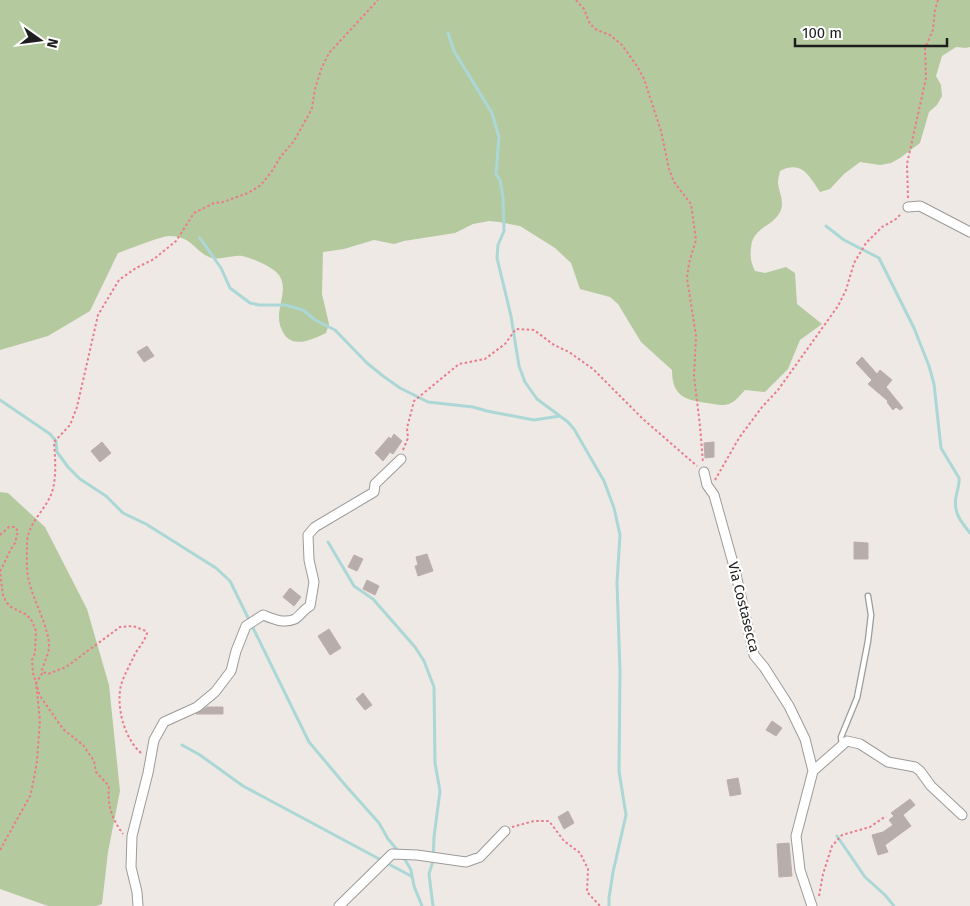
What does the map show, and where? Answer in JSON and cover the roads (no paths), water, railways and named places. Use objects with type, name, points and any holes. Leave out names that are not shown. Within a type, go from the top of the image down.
[{"type":"street","points":[[908,207],[920,206],[937,213],[970,232]]},
{"type":"street","points":[[138,906],[131,866],[132,836],[154,740],[164,722],[198,707],[215,692],[231,671],[236,651],[246,626],[263,615],[275,620],[296,619],[302,611],[310,606],[314,582],[308,560],[308,535],[315,527],[374,492],[375,484],[401,459]]},
{"type":"street","name":"Via Costasecca","points":[[704,472],[707,485],[714,494],[735,570],[754,655],[789,706],[805,739],[813,771],[796,836],[800,870],[816,903]]},
{"type":"street","points":[[813,771],[830,758],[847,740],[854,742],[888,762],[915,767],[931,786],[962,815]]},
{"type":"street","points":[[339,906],[392,854],[417,855],[466,862],[480,857],[505,831]]},
{"type":"lane","points":[[842,744],[842,737],[848,718],[857,698],[868,641],[871,615],[868,596]]},
{"type":"waterway","points":[[448,33],[454,51],[492,113],[499,137],[496,174],[500,180],[503,197],[504,231],[498,245],[497,258],[511,316],[519,366],[525,382],[537,399],[568,422],[574,429],[604,481],[614,508],[620,535],[617,582],[620,672],[619,771],[626,815],[613,872],[609,906]]},
{"type":"waterway","points":[[826,226],[844,240],[879,258],[914,328],[934,384],[941,448],[959,478],[955,502],[957,512],[970,533]]},
{"type":"waterway","points":[[200,238],[221,268],[230,288],[250,303],[285,305],[303,310],[315,320],[335,330],[367,363],[383,376],[400,388],[428,402],[473,407],[534,420],[560,416]]},
{"type":"waterway","points":[[0,400],[50,434],[56,441],[57,452],[68,467],[80,479],[106,496],[123,513],[146,524],[216,568],[230,581],[309,742],[379,823],[388,839],[404,858],[411,870],[414,886],[422,906]]},
{"type":"waterway","points":[[328,542],[354,586],[373,599],[415,647],[424,661],[434,687],[435,763],[440,791],[433,861],[429,874],[433,906]]},
{"type":"waterway","points":[[182,745],[200,755],[243,786],[411,876]]},
{"type":"waterway","points":[[837,836],[865,877],[894,906]]}]
